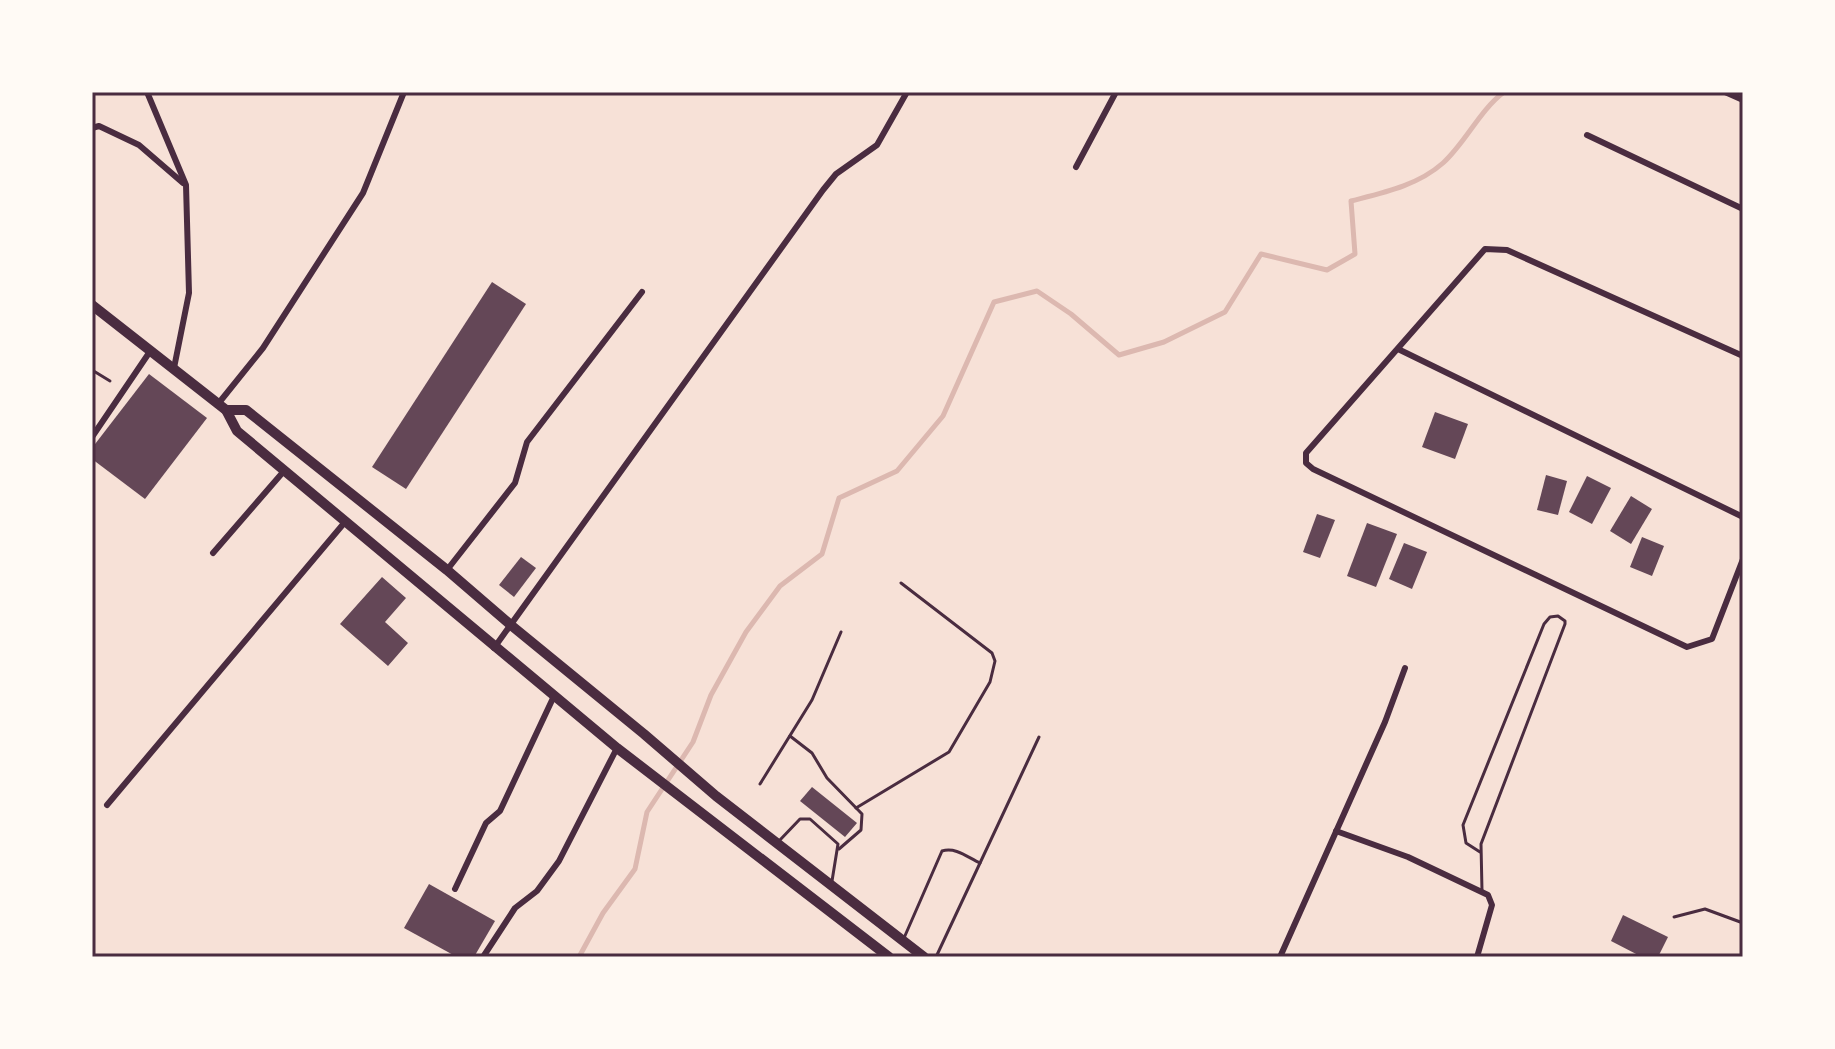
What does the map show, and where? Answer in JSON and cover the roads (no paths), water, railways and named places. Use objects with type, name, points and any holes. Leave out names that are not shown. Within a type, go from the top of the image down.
[{"type":"main road","points":[[92,305],[222,407],[237,431],[494,648],[703,816],[889,957]]},
{"type":"main road","points":[[222,407],[246,410],[447,570],[716,796],[924,957]]},
{"type":"street","points":[[147,92],[186,185],[189,293],[174,368]]},
{"type":"street","points":[[222,407],[363,193],[404,92]]},
{"type":"street","points":[[494,648],[823,190],[836,174],[877,145],[907,92]]},
{"type":"street","points":[[1076,167],[1116,92]]},
{"type":"street","points":[[1725,92],[1742,98]]},
{"type":"street","points":[[92,128],[99,126],[139,145],[186,185]]},
{"type":"street","points":[[1587,135],[1743,209]]},
{"type":"street","points":[[1743,356],[1507,250],[1485,249],[1306,453],[1306,463],[1313,469],[1687,647],[1712,639],[1743,559]]},
{"type":"street","points":[[447,570],[515,483],[527,442],[642,292]]},
{"type":"street","points":[[1398,349],[1743,517]]},
{"type":"street","points":[[92,437],[151,350]]},
{"type":"street","points":[[213,553],[284,471]]},
{"type":"street","points":[[107,805],[345,522]]},
{"type":"street","points":[[1280,957],[1385,722],[1405,668]]},
{"type":"street","points":[[455,889],[486,823],[500,811],[554,696]]},
{"type":"street","points":[[483,957],[515,908],[537,891],[559,861],[617,748]]},
{"type":"street","points":[[1336,831],[1408,857],[1488,895],[1492,905],[1477,957]]},
{"type":"lane","points":[[92,370],[110,381]]},
{"type":"lane","points":[[856,808],[949,752],[990,682],[995,661],[992,653],[901,583]]},
{"type":"lane","points":[[1480,852],[1466,843],[1463,825],[1544,624],[1550,617],[1558,616],[1565,624],[1481,844],[1482,892]]},
{"type":"lane","points":[[760,784],[812,700],[841,632]]},
{"type":"lane","points":[[790,736],[812,753],[827,778],[862,814],[861,830],[839,849],[831,885]]},
{"type":"lane","points":[[936,957],[1039,737]]},
{"type":"lane","points":[[777,843],[798,821],[807,818],[834,838],[839,849]]},
{"type":"lane","points":[[903,939],[942,851],[957,851],[980,863]]},
{"type":"lane","points":[[1674,917],[1705,909],[1743,923]]},
{"type":"waterway","points":[[579,957],[603,913],[635,869],[647,812],[693,742],[711,695],[746,632],[780,586],[822,554],[839,498],[897,471],[943,416],[994,302],[1037,291],[1071,314],[1119,355],[1164,342],[1225,312],[1261,254],[1327,270],[1355,254],[1351,201],[1399,188],[1433,171],[1451,155],[1487,108],[1504,92]]}]
